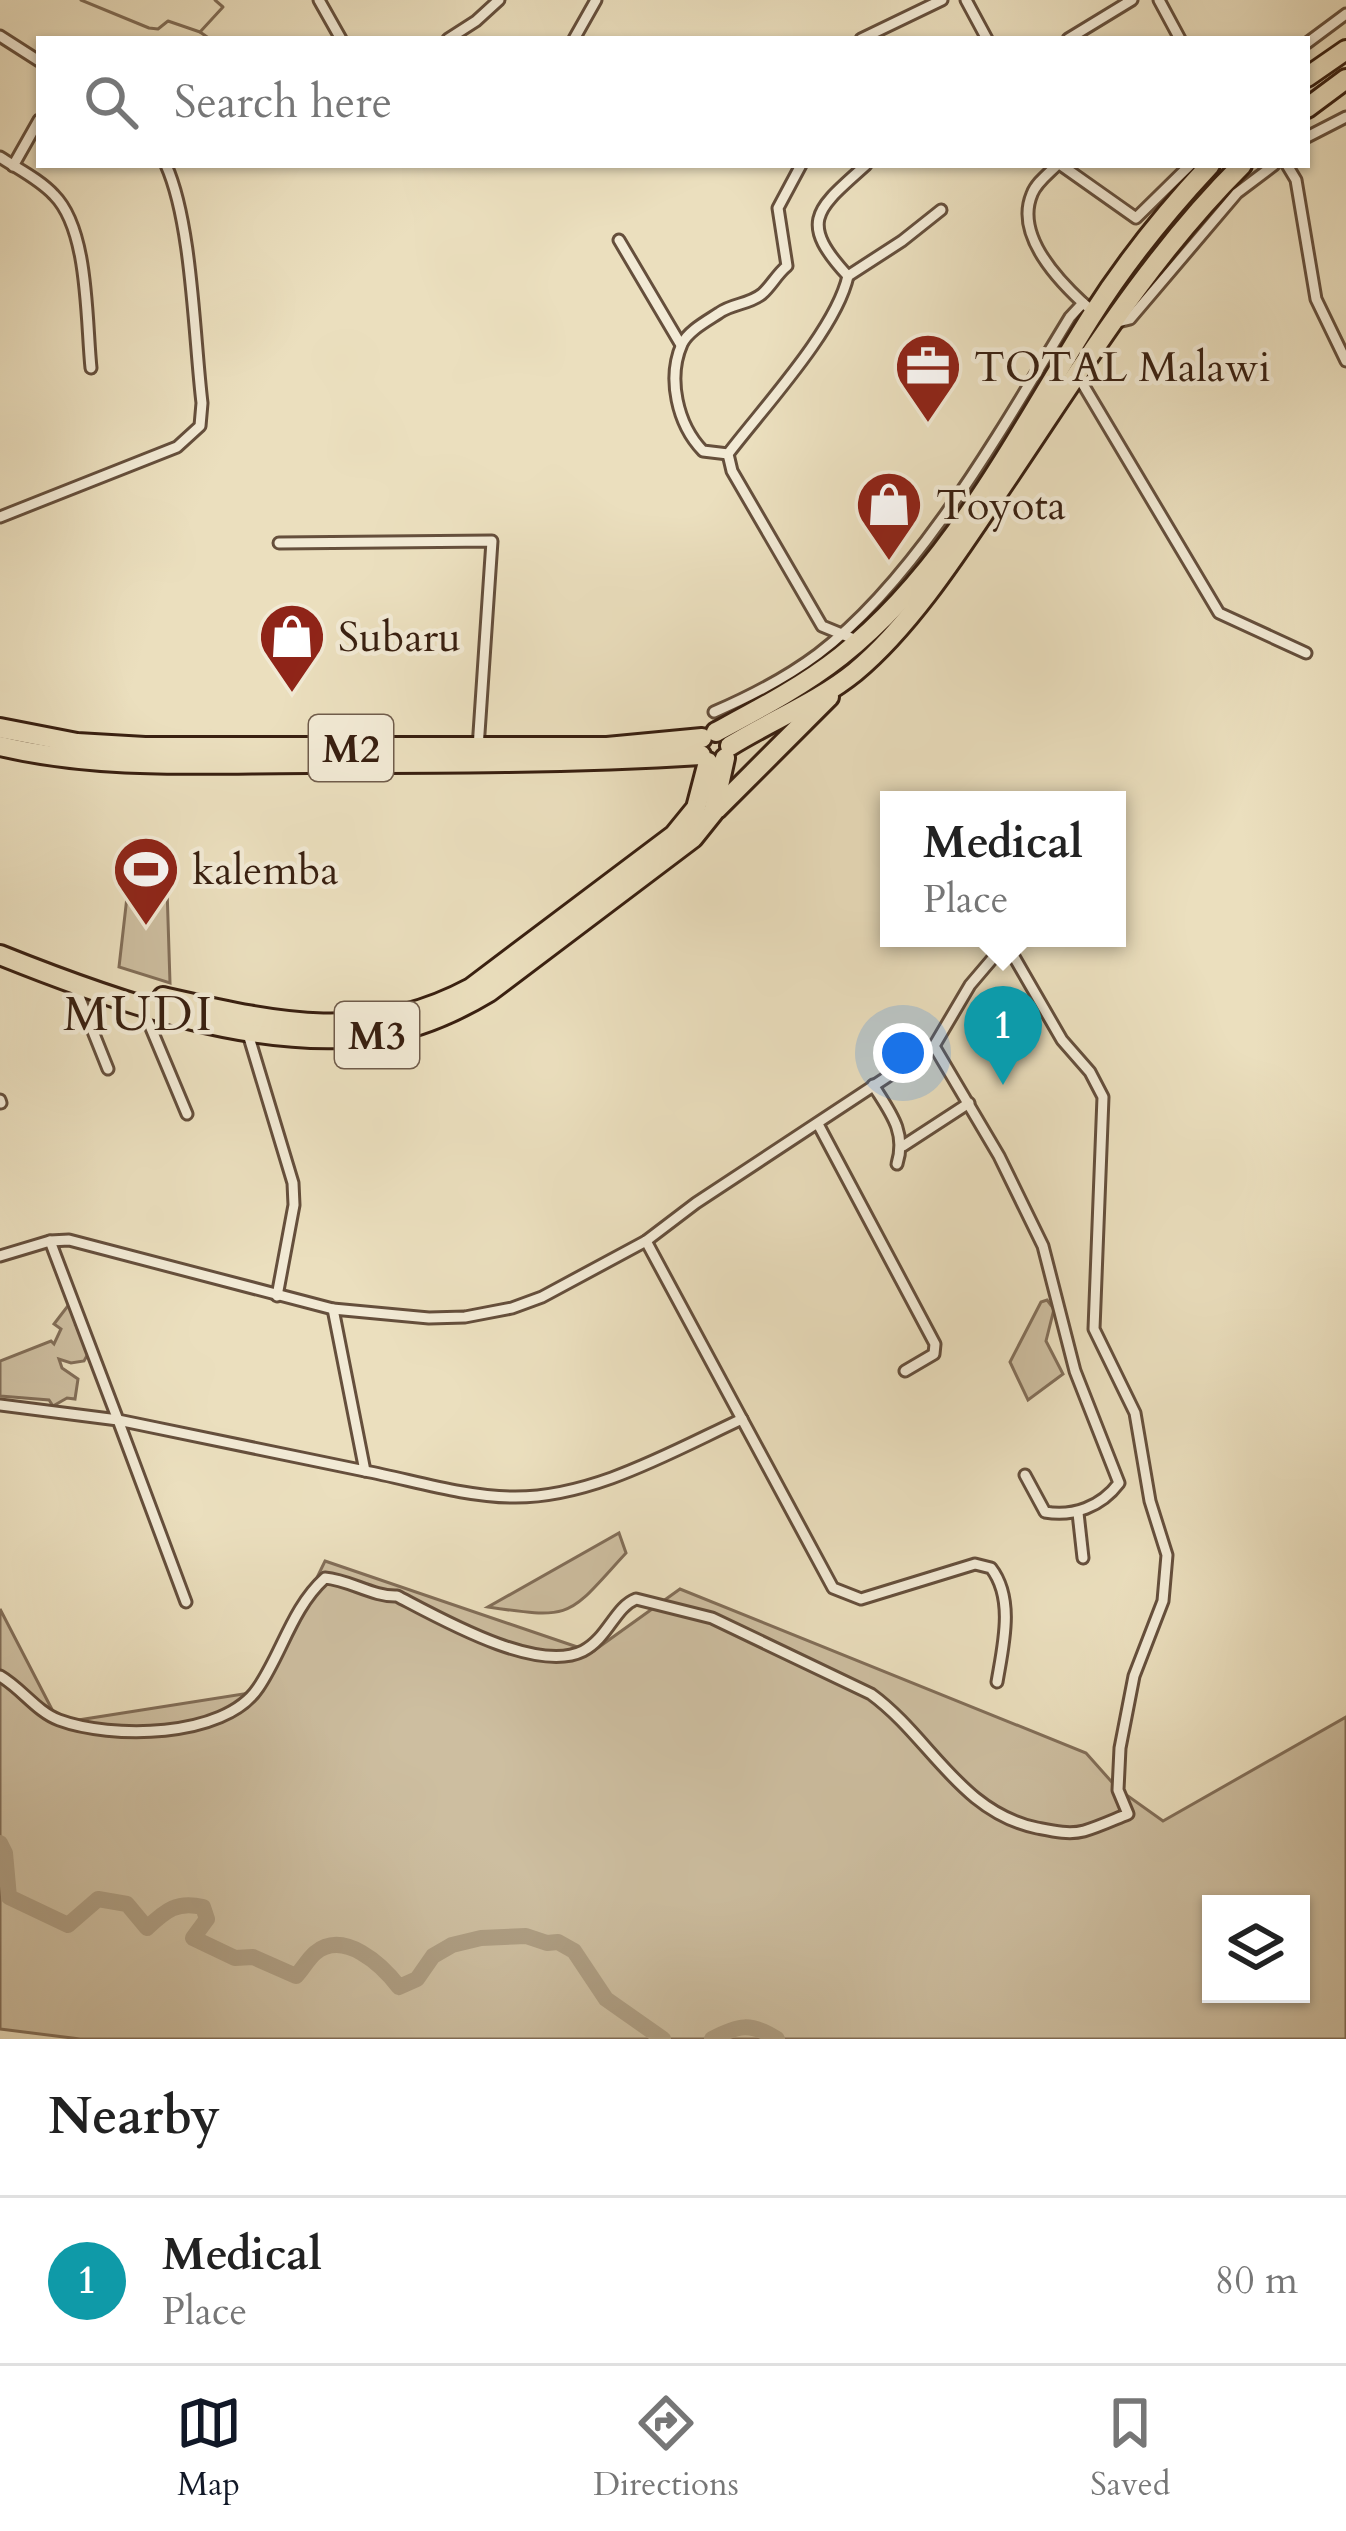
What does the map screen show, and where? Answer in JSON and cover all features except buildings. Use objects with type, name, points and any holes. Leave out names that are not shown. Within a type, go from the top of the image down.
[{"type":"highway","points":[[1310,75],[1346,50]]},
{"type":"highway","points":[[1310,106],[1346,80]]},
{"type":"highway","name":"M2","points":[[0,746],[76,760],[145,764],[498,762],[714,743],[854,673],[858,642],[950,538],[1088,308],[1207,168]]},
{"type":"highway","name":"M2","points":[[0,728],[77,743],[145,747],[714,743],[858,642],[961,547],[1158,257],[1239,168]]},
{"type":"highway","points":[[713,813],[854,673]]},
{"type":"highway","points":[[713,813],[714,743]]},
{"type":"highway","name":"M3","points":[[0,943],[118,986],[247,1023],[368,1023],[440,1004],[471,988],[674,835],[696,808],[714,743]]},
{"type":"highway","name":"M3","points":[[0,956],[141,1004],[308,1037],[378,1035],[458,1011],[489,992],[668,859],[713,813]]},
{"type":"street","points":[[319,0],[339,36]]},
{"type":"street","points":[[453,36],[499,0]]},
{"type":"street","points":[[576,36],[596,0]]},
{"type":"street","points":[[867,36],[942,0]]},
{"type":"street","points":[[966,0],[985,36]]},
{"type":"street","points":[[1073,36],[1132,0]]},
{"type":"street","points":[[1159,0],[1178,36]]},
{"type":"street","points":[[1310,41],[1346,14]]},
{"type":"street","points":[[0,36],[36,59]]},
{"type":"street","points":[[1310,135],[1346,117]]},
{"type":"street","points":[[13,166],[36,125]]},
{"type":"street","points":[[0,157],[57,197],[70,219],[77,239],[91,368]]},
{"type":"street","points":[[0,517],[177,447],[200,426],[202,403],[179,207],[167,168]]},
{"type":"street","points":[[728,454],[704,451],[680,410],[674,378],[681,345],[724,309],[746,304],[763,293],[787,266],[778,208],[799,168]]},
{"type":"street","points":[[848,276],[818,238],[817,220],[827,201],[863,168]]},
{"type":"street","points":[[1056,168],[1030,199],[1031,232],[1057,278],[1112,324],[1130,319],[1237,193],[1270,168]]},
{"type":"street","points":[[1063,168],[1136,218],[1187,168]]},
{"type":"street","points":[[1289,168],[1296,180],[1316,298],[1346,362]]},
{"type":"street","points":[[728,454],[837,307],[848,276],[941,210]]},
{"type":"street","points":[[619,240],[681,345]]},
{"type":"street","points":[[1078,376],[1219,613],[1306,652]]},
{"type":"street","points":[[728,454],[732,471],[822,626],[858,642]]},
{"type":"street","points":[[279,543],[492,542],[478,748]]},
{"type":"street","points":[[0,1256],[50,1241],[89,1243],[333,1309],[429,1318],[487,1314],[542,1297],[646,1241],[934,1046],[970,985],[1003,947]]},
{"type":"street","points":[[0,1676],[59,1720],[124,1732],[169,1730],[217,1718],[249,1700],[294,1619],[325,1578],[383,1597],[397,1596],[503,1646],[548,1658],[587,1649],[610,1629],[625,1604],[636,1599],[712,1618],[871,1694],[891,1709],[962,1788],[1008,1820],[1079,1832],[1128,1814],[1118,1790],[1120,1748],[1134,1676],[1163,1600],[1168,1555],[1150,1502],[1131,1402],[1094,1329],[1103,1096],[1050,1021],[1011,947]]},
{"type":"street","points":[[74,984],[108,1069]]},
{"type":"street","points":[[141,1004],[187,1114]]},
{"type":"street","points":[[247,1023],[293,1183],[294,1205],[277,1296]]},
{"type":"street","points":[[934,1046],[1043,1246],[1075,1371],[1118,1476],[1116,1489],[1070,1516],[1045,1512],[1025,1475]]},
{"type":"street","points":[[873,1085],[897,1124],[903,1146],[897,1164]]},
{"type":"street","points":[[903,1146],[969,1103]]},
{"type":"street","points":[[818,1124],[935,1344],[934,1354],[905,1371]]},
{"type":"street","points":[[50,1241],[186,1602]]},
{"type":"street","points":[[646,1241],[838,1593],[861,1599],[974,1564],[991,1568],[1005,1616],[997,1682]]},
{"type":"street","points":[[333,1309],[365,1472]]},
{"type":"street","points":[[0,1406],[118,1420],[506,1498],[538,1496],[641,1466],[742,1419]]},
{"type":"street","points":[[1078,1513],[1083,1558]]},
{"type":"shaded area","name":"kalemba","points":[[128,888],[167,888],[170,983],[119,967]]},
{"type":"shaded area","points":[[1047,1300],[1054,1309],[1046,1341],[1063,1374],[1028,1400],[1010,1362],[1041,1302]]},
{"type":"shaded area","points":[[70,1303],[81,1308],[83,1317],[76,1325],[89,1333],[93,1345],[84,1361],[59,1359],[62,1368],[78,1379],[75,1399],[53,1406],[49,1400],[0,1396],[0,1361],[51,1341],[54,1344],[61,1329],[54,1324]]},
{"type":"shaded area","points":[[619,1533],[626,1553],[568,1608],[538,1613],[488,1607]]},
{"type":"shaded area","points":[[325,1561],[592,1652],[680,1589],[1086,1753],[1118,1789],[1163,1821],[1346,1717],[1346,2039],[80,2039],[0,2029],[0,1609],[59,1723],[262,1691]]},
{"type":"waterway","points":[[81,0],[149,28],[158,29],[168,21],[200,32]]},
{"type":"waterway","points":[[206,36],[200,32],[223,7],[215,0]]},
{"type":"waterway","name":"MUDI","points":[[0,1843],[9,1897],[68,1925],[98,1899],[127,1904],[147,1928],[172,1908],[203,1907],[207,1919],[193,1938],[235,1958],[253,1957],[296,1976],[315,1953],[338,1945],[373,1960],[399,1987],[417,1979],[433,1956],[452,1945],[526,1936],[558,1942],[574,1951],[606,1999],[663,2039]]},
{"type":"waterway","name":"MUDI","points":[[712,2039],[744,2027],[777,2039]]},
{"type":"place","name":"TOTAL Malawi","points":[[928,425]]},
{"type":"place","name":"Toyota","points":[[889,563]]},
{"type":"place","name":"Subaru","points":[[292,695]]},
{"type":"place","name":"kalemba","points":[[146,928]]},
{"type":"place","name":"Medical","points":[[1003,1085]]},
{"type":"district","name":"MUDI","points":[[139,1013]]}]
